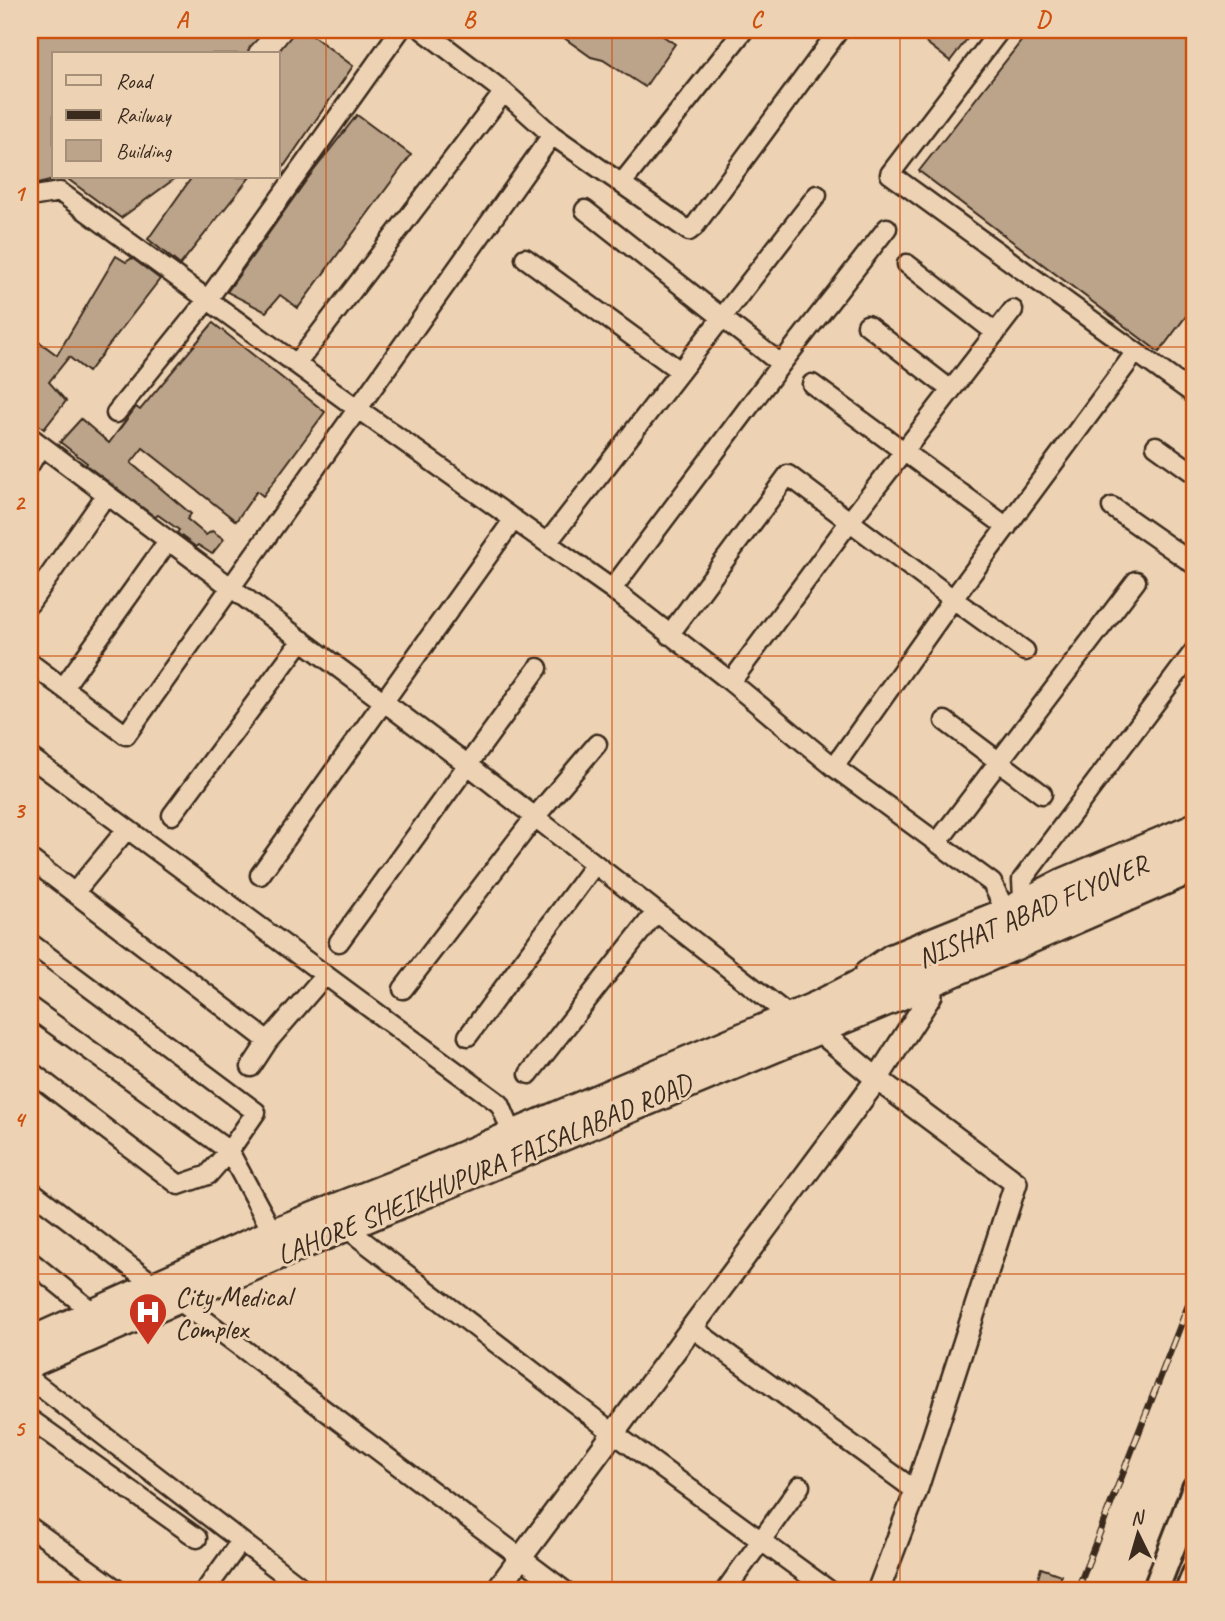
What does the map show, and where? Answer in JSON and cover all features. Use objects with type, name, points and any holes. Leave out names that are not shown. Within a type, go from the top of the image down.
[{"type":"highway","name":"NISHAT ABAD FLYOVER","points":[[869,981],[1195,841]]},
{"type":"highway","name":"LAHORE SHEIKHUPURA FAISALABAD ROAD","points":[[30,1342],[94,1313],[167,1293],[345,1227],[817,1018],[901,995],[1195,867]]},
{"type":"highway","name":"LAHORE SHEIKHUPURA FAISALABAD ROAD","points":[[30,1363],[167,1293],[273,1233],[397,1184],[791,1017],[817,1018],[869,981]]},
{"type":"main road","points":[[1160,1580],[1195,1488]]},
{"type":"main road","points":[[1188,1591],[1195,1574]]},
{"type":"street","points":[[116,413],[208,299],[400,30]]},
{"type":"street","points":[[423,30],[504,92],[552,135],[689,231],[839,30]]},
{"type":"street","points":[[622,183],[744,30]]},
{"type":"street","points":[[1000,30],[890,174],[1195,395]]},
{"type":"street","points":[[298,363],[504,92]]},
{"type":"street","points":[[30,663],[126,735],[552,135]]},
{"type":"street","points":[[30,197],[60,192],[358,409],[612,589],[732,682],[834,767],[992,883],[1004,908]]},
{"type":"street","points":[[547,543],[817,195]]},
{"type":"street","points":[[585,210],[781,364]]},
{"type":"street","points":[[612,589],[887,228]]},
{"type":"street","points":[[526,258],[680,371]]},
{"type":"street","points":[[906,264],[996,333]]},
{"type":"street","points":[[732,682],[850,522],[1013,310]]},
{"type":"street","points":[[867,325],[951,390]]},
{"type":"street","points":[[834,767],[953,599],[1135,353]]},
{"type":"street","points":[[812,384],[1007,527]]},
{"type":"street","points":[[30,464],[36,442],[467,764],[791,1017]]},
{"type":"street","points":[[1156,446],[1195,474]]},
{"type":"street","points":[[670,635],[788,475],[1025,651]]},
{"type":"street","points":[[30,603],[106,495]]},
{"type":"street","points":[[1112,507],[1195,565]]},
{"type":"street","points":[[260,876],[514,519]]},
{"type":"street","points":[[64,688],[168,541]]},
{"type":"street","points":[[937,843],[1136,580]]},
{"type":"street","points":[[172,816],[302,640]]},
{"type":"street","points":[[1023,898],[1022,880],[1194,655]]},
{"type":"street","points":[[339,942],[538,668]]},
{"type":"street","points":[[945,721],[1042,794]]},
{"type":"street","points":[[403,989],[535,817],[597,744]]},
{"type":"street","points":[[30,757],[499,1104],[513,1135]]},
{"type":"street","points":[[878,1591],[916,1491],[1016,1183],[877,1079],[817,1018],[890,954],[1004,908],[1062,878],[1195,822]]},
{"type":"street","points":[[74,893],[127,829]]},
{"type":"street","points":[[30,859],[268,1041]]},
{"type":"street","points":[[468,1036],[595,864]]},
{"type":"street","points":[[529,1074],[656,912]]},
{"type":"street","points":[[30,943],[152,1037],[256,1112],[229,1152],[208,1175],[180,1185],[30,1071]]},
{"type":"street","points":[[251,1067],[268,1041],[326,975]]},
{"type":"street","points":[[496,1591],[877,1079],[931,995]]},
{"type":"street","points":[[30,1007],[229,1152],[273,1233]]},
{"type":"street","points":[[30,1190],[565,1591]]},
{"type":"street","points":[[345,1227],[612,1432],[830,1591]]},
{"type":"street","points":[[30,1261],[94,1313]]},
{"type":"street","points":[[691,1327],[916,1491]]},
{"type":"street","points":[[30,1379],[304,1591]]},
{"type":"street","points":[[30,1419],[197,1538]]},
{"type":"street","points":[[725,1591],[800,1486]]},
{"type":"street","points":[[30,1527],[119,1591]]},
{"type":"street","points":[[205,1591],[241,1541]]},
{"type":"street","points":[[1160,1580],[1172,1583],[1181,1591]]},
{"type":"building","points":[[30,30],[266,30],[248,52],[52,52],[54,180],[30,186]]},
{"type":"building","points":[[296,30],[305,30],[353,66],[280,172],[280,52]]},
{"type":"building","points":[[553,30],[654,30],[675,44],[645,87],[603,60],[591,57]]},
{"type":"building","points":[[910,30],[974,30],[950,61]]},
{"type":"building","points":[[1030,30],[1195,30],[1195,321],[1187,315],[1159,352],[919,171]]},
{"type":"building","points":[[357,115],[411,155],[298,308],[280,295],[266,312],[227,292],[305,182]]},
{"type":"building","points":[[66,178],[176,178],[121,218]]},
{"type":"building","points":[[191,178],[249,178],[180,265],[148,239]]},
{"type":"building","points":[[116,256],[126,262],[132,258],[160,279],[88,372],[69,357],[49,382],[66,401],[44,429],[30,418],[30,335],[57,355]]},
{"type":"building","points":[[213,323],[325,412],[263,496],[257,491],[236,521],[143,448],[131,463],[191,514],[187,519],[206,535],[212,531],[224,539],[212,554],[198,545],[196,547],[158,515],[155,517],[60,442],[81,419],[109,443],[136,407],[140,410]]},
{"type":"building","points":[[1041,1568],[1061,1575],[1056,1590],[1036,1585]]},
{"type":"railway","points":[[1077,1591],[1195,1288]]},
{"type":"place","name":"City Medical Complex","points":[[148,1346]]}]
